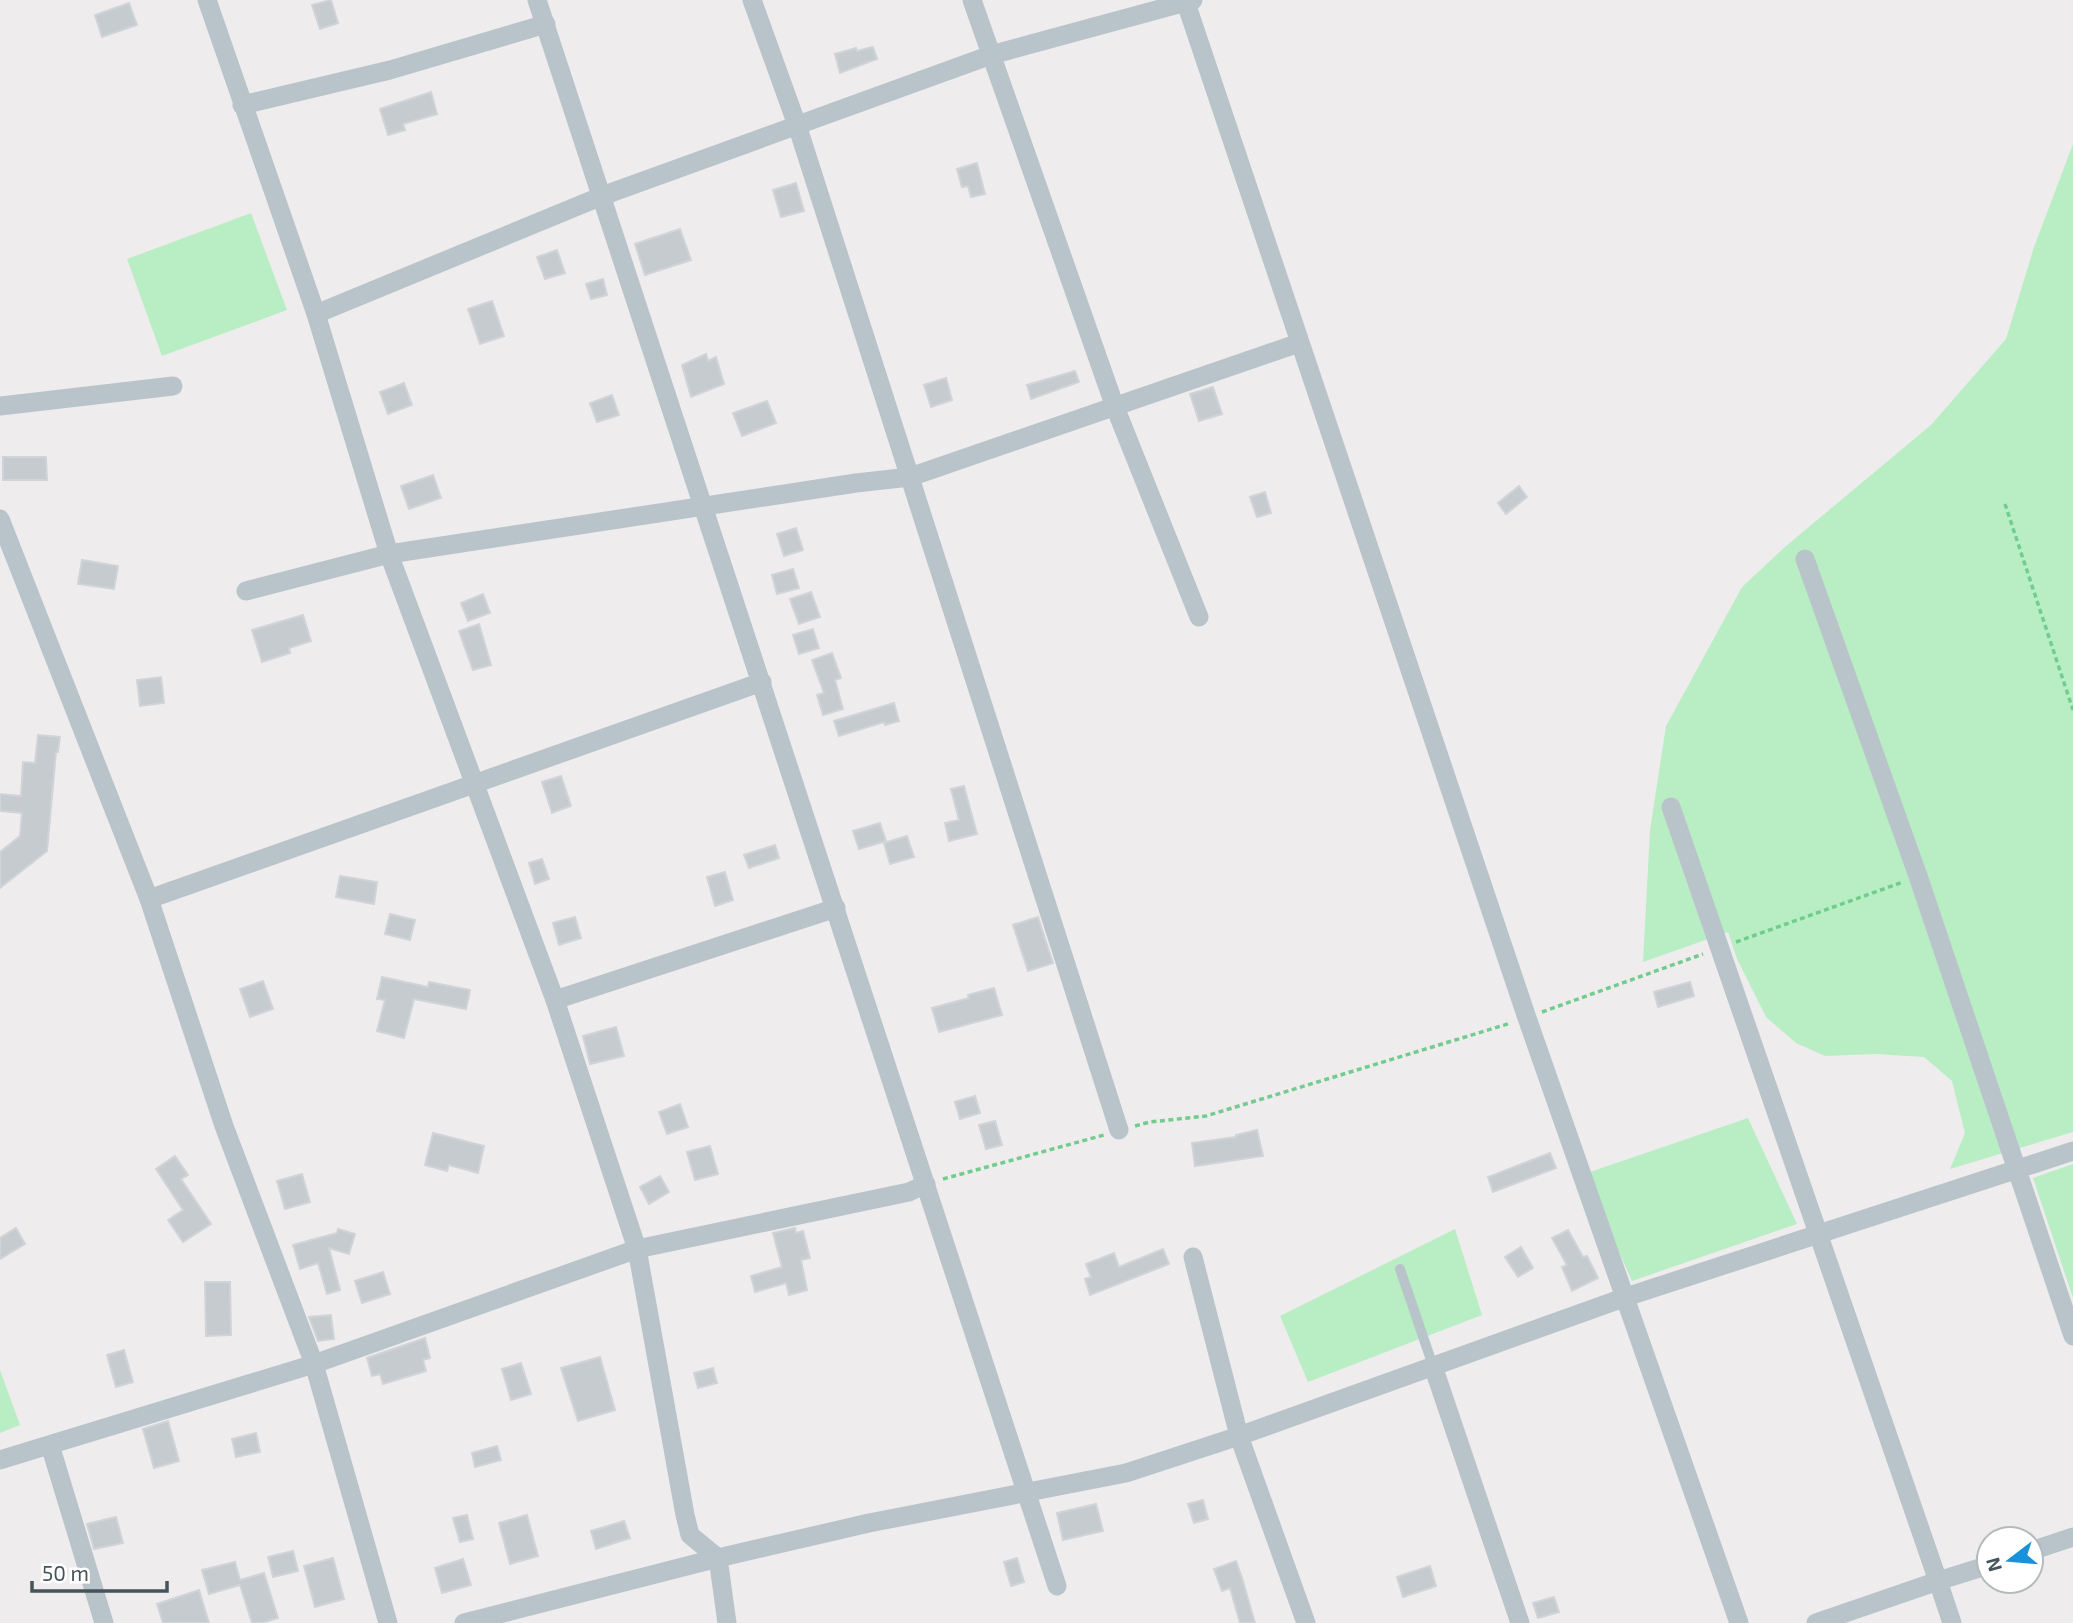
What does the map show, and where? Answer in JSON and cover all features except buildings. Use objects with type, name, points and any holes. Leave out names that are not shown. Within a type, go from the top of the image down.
[{"type":"street","points":[[207,0],[316,314],[388,554],[555,1000],[637,1249],[687,1525],[690,1535],[718,1558],[727,1623]]},
{"type":"street","points":[[537,0],[1057,1586]]},
{"type":"street","points":[[752,0],[797,125],[1119,1130]]},
{"type":"street","points":[[972,0],[1115,407],[1199,617]]},
{"type":"street","points":[[316,314],[602,196],[991,55],[1188,1],[1299,343],[1527,1018],[1740,1623]]},
{"type":"street","points":[[242,105],[390,70],[546,24]]},
{"type":"street","points":[[246,591],[388,554],[910,477],[1299,343]]},
{"type":"street","points":[[0,406],[173,386]]},
{"type":"street","points":[[0,519],[149,899],[224,1126],[314,1364],[388,1623]]},
{"type":"street","points":[[1805,559],[1918,876],[2073,1336]]},
{"type":"street","points":[[149,899],[762,682]]},
{"type":"street","points":[[1671,807],[1952,1623]]},
{"type":"street","points":[[555,1000],[836,908]]},
{"type":"street","points":[[464,1623],[718,1558],[869,1523],[1126,1473],[1239,1436],[1626,1297],[2073,1151]]},
{"type":"street","points":[[0,1460],[314,1364],[637,1249],[909,1192],[926,1184]]},
{"type":"street","points":[[1193,1257],[1239,1436],[1306,1623]]},
{"type":"street","points":[[1433,1366],[1520,1623]]},
{"type":"street","points":[[50,1445],[104,1623]]},
{"type":"street","points":[[2045,1546],[2073,1537]]},
{"type":"street","points":[[1816,1623],[1975,1569]]},
{"type":"lane","points":[[1400,1269],[1433,1366]]},
{"type":"path","points":[[2005,505],[2073,710]]},
{"type":"path","points":[[926,1184],[1150,1122],[1206,1116],[1527,1018],[1918,876]]},
{"type":"green space","points":[[2073,144],[2073,1132],[1950,1169],[1965,1133],[1952,1081],[1924,1057],[1875,1054],[1825,1056],[1796,1043],[1766,1017],[1737,959],[1728,932],[1643,962],[1650,830],[1666,726],[1742,587],[1786,546],[1931,425],[2006,339],[2034,247]]},
{"type":"green space","points":[[251,213],[287,310],[162,356],[127,259]]},
{"type":"green space","points":[[1748,1118],[1797,1224],[1632,1281],[1584,1174]]},
{"type":"green space","points":[[2073,1164],[2073,1298],[2033,1178]]},
{"type":"green space","points":[[1455,1229],[1482,1315],[1308,1382],[1280,1316]]},
{"type":"green space","points":[[0,1370],[20,1425],[0,1433]]}]
